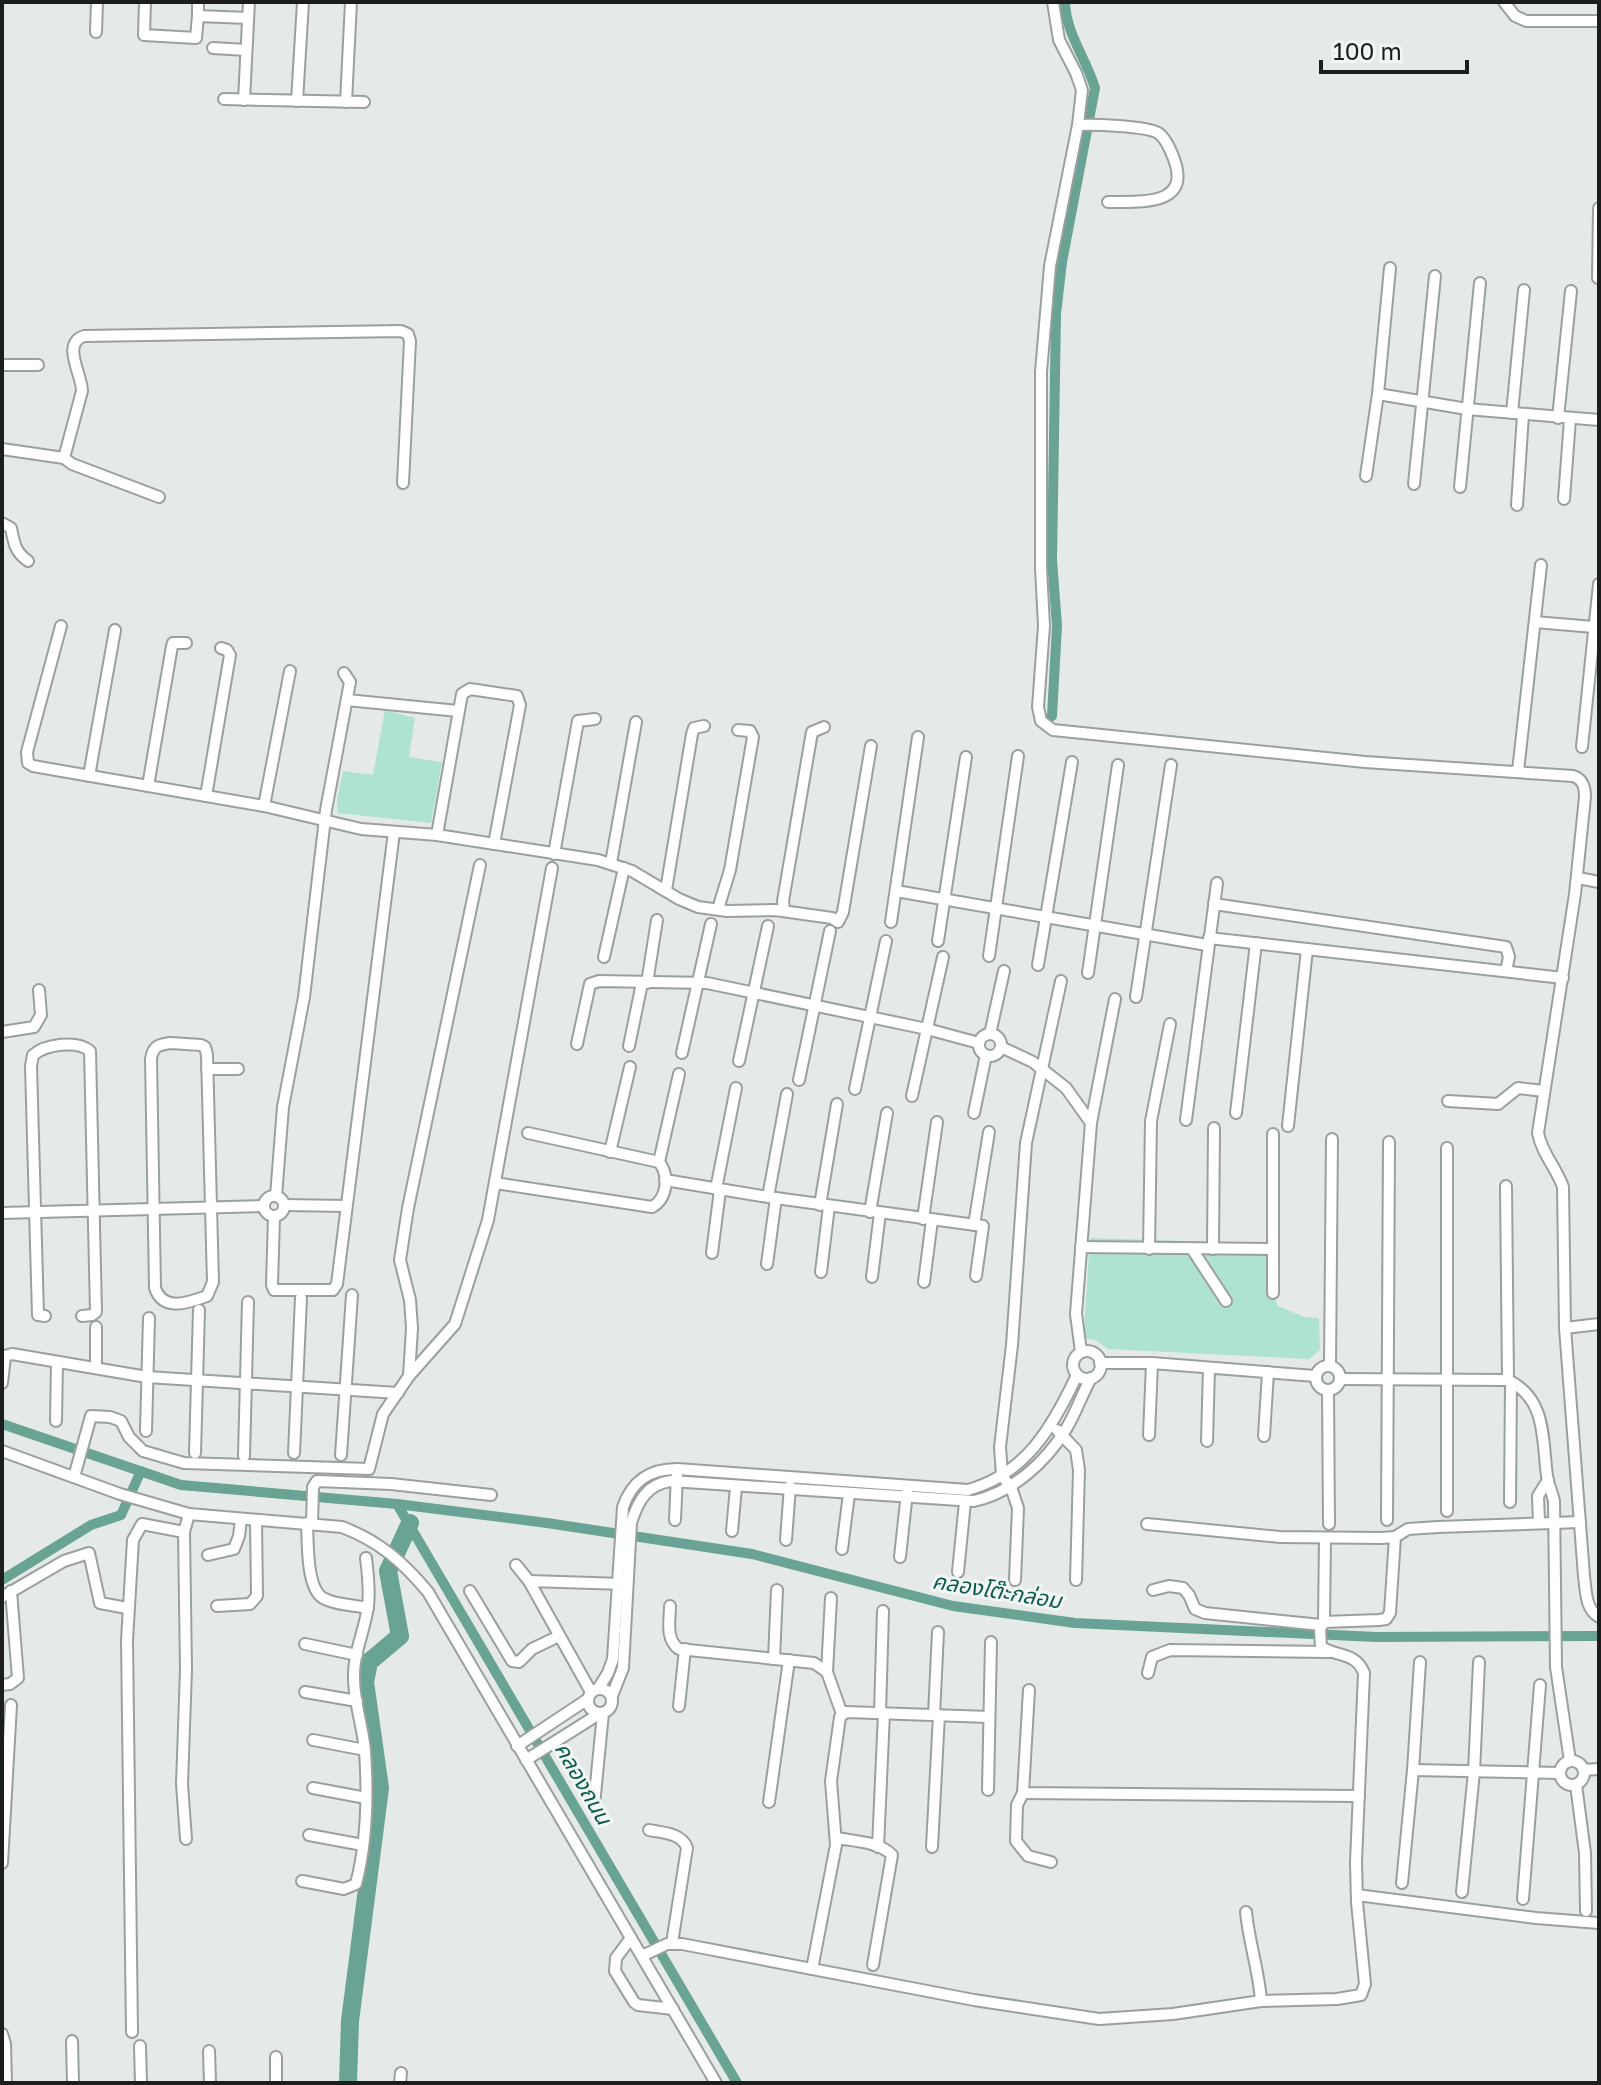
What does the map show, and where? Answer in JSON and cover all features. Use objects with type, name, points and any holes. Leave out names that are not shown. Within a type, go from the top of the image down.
[{"type":"street","points":[[96,32],[97,2]]},
{"type":"street","points":[[145,2],[144,35],[196,38],[198,2]]},
{"type":"street","points":[[244,100],[249,2]]},
{"type":"street","points":[[297,101],[303,2]]},
{"type":"street","points":[[346,102],[351,2]]},
{"type":"street","points":[[1053,2],[1059,40],[1082,90],[1081,124],[1050,266],[1041,372],[1044,626],[1038,707],[1043,724],[1060,731],[1236,750],[1446,769],[1518,771],[1573,776],[1582,780],[1585,797],[1578,878],[1563,978],[1534,1089],[1540,1145],[1563,1187],[1565,1328],[1577,1522],[1587,1600],[1593,1613],[1599,1617]]},
{"type":"street","points":[[1504,2],[1515,16],[1526,21],[1599,21]]},
{"type":"street","points":[[198,16],[248,18]]},
{"type":"street","points":[[213,48],[246,50]]},
{"type":"street","points":[[224,99],[364,102]]},
{"type":"street","points":[[1081,124],[1149,130],[1161,135],[1176,166],[1173,191],[1161,199],[1108,202]]},
{"type":"street","points":[[1598,278],[1599,208]]},
{"type":"street","points":[[1366,476],[1378,394],[1390,268]]},
{"type":"street","points":[[1414,484],[1435,276]]},
{"type":"street","points":[[1460,487],[1480,283]]},
{"type":"street","points":[[1517,505],[1524,290]]},
{"type":"street","points":[[1564,499],[1564,418],[1571,291]]},
{"type":"street","points":[[64,458],[82,391],[82,380],[73,354],[72,344],[76,338],[401,331],[408,334],[410,341],[403,483]]},
{"type":"street","points":[[2,365],[38,365]]},
{"type":"street","points":[[1378,394],[1467,409],[1599,420]]},
{"type":"street","points":[[2,449],[64,458],[72,464],[159,497]]},
{"type":"street","points":[[2,523],[11,528],[19,555],[28,561]]},
{"type":"street","points":[[1518,771],[1541,565]]},
{"type":"street","points":[[1582,747],[1599,584]]},
{"type":"street","points":[[1535,622],[1594,627]]},
{"type":"street","points":[[61,626],[26,758],[33,766],[264,806],[361,829],[437,835],[611,863],[688,903],[718,909],[784,911],[832,918],[838,922],[842,917],[857,843],[871,746]]},
{"type":"street","points":[[89,776],[115,630]]},
{"type":"street","points":[[148,786],[172,646],[173,643],[186,643]]},
{"type":"street","points":[[206,796],[230,655],[221,648]]},
{"type":"street","points":[[264,806],[290,671]]},
{"type":"street","points":[[276,1196],[283,1107],[304,997],[325,820],[350,682],[344,673]]},
{"type":"street","points":[[437,835],[462,694],[470,689],[517,696],[520,705],[494,844]]},
{"type":"street","points":[[347,700],[458,711]]},
{"type":"street","points":[[554,854],[578,721],[595,719]]},
{"type":"street","points":[[611,863],[636,722]]},
{"type":"street","points":[[666,890],[692,734],[694,728],[704,726]]},
{"type":"street","points":[[784,911],[783,901],[812,732],[824,727]]},
{"type":"street","points":[[718,909],[730,870],[753,737],[750,731],[738,730]]},
{"type":"street","points":[[891,922],[918,737]]},
{"type":"street","points":[[989,956],[1018,756]]},
{"type":"street","points":[[938,941],[966,757]]},
{"type":"street","points":[[1038,965],[1072,762]]},
{"type":"street","points":[[1088,973],[1118,765]]},
{"type":"street","points":[[1136,997],[1171,765]]},
{"type":"street","points":[[274,1217],[274,1290],[333,1290],[337,1284],[394,832]]},
{"type":"street","points":[[409,1376],[410,1300],[400,1260],[408,1208],[480,865]]},
{"type":"street","points":[[74,1474],[91,1416],[121,1421],[129,1437],[143,1451],[184,1463],[369,1469],[383,1414],[409,1376],[455,1324],[488,1220],[552,868]]},
{"type":"street","points":[[604,957],[624,868]]},
{"type":"street","points":[[1578,878],[1599,882]]},
{"type":"street","points":[[1186,1120],[1217,883]]},
{"type":"street","points":[[896,891],[1145,935],[1208,942],[1256,943],[1563,978]]},
{"type":"street","points":[[1214,904],[1506,947],[1509,957],[1506,971]]},
{"type":"street","points":[[629,1046],[657,920]]},
{"type":"street","points":[[682,1053],[711,924]]},
{"type":"street","points":[[739,1061],[768,926]]},
{"type":"street","points":[[799,1080],[830,931]]},
{"type":"street","points":[[855,1089],[886,941]]},
{"type":"street","points":[[1236,1113],[1256,943]]},
{"type":"street","points":[[1288,1126],[1307,949]]},
{"type":"street","points":[[912,1096],[943,957]]},
{"type":"street","points":[[990,1034],[1004,971]]},
{"type":"street","points":[[577,1044],[590,984],[599,981],[696,983],[871,1017],[979,1043]]},
{"type":"street","points":[[1015,1580],[1019,1519],[1017,1501],[1002,1475],[1000,1447],[1012,1345],[1024,1163],[1030,1119],[1061,981]]},
{"type":"street","points":[[2,1032],[34,1027],[41,1015],[39,990]]},
{"type":"street","points":[[530,1757],[610,1708],[623,1668],[622,1584],[627,1497],[637,1482],[650,1473],[677,1469],[968,1490],[1002,1475],[1026,1457],[1052,1425],[1077,1375],[1073,1363],[1081,1352],[1076,1329],[1091,1123],[1115,999]]},
{"type":"street","points":[[1149,1249],[1151,1121],[1170,1024]]},
{"type":"street","points":[[986,1055],[979,1043],[983,1036],[997,1036],[1001,1047],[1021,1055],[1066,1088],[1091,1123]]},
{"type":"street","points":[[170,1043],[201,1045],[205,1047],[207,1069],[212,1290],[207,1296],[174,1304],[165,1303],[158,1298],[155,1288],[152,1050],[158,1045],[170,1043]]},
{"type":"street","points":[[45,1316],[38,1315],[31,1066],[33,1055],[47,1046],[81,1046],[90,1051],[96,1312],[82,1316]]},
{"type":"street","points":[[986,1055],[995,1054],[1001,1047]]},
{"type":"street","points":[[974,1113],[986,1055]]},
{"type":"street","points":[[610,1152],[630,1067]]},
{"type":"street","points":[[207,1069],[238,1069]]},
{"type":"street","points":[[659,1162],[679,1074]]},
{"type":"street","points":[[712,1253],[718,1189],[736,1088]]},
{"type":"street","points":[[1448,1101],[1498,1104],[1513,1091],[1534,1089]]},
{"type":"street","points":[[767,1264],[772,1198],[787,1094]]},
{"type":"street","points":[[821,1272],[824,1205],[837,1104]]},
{"type":"street","points":[[872,1277],[875,1212],[887,1113]]},
{"type":"street","points":[[924,1282],[937,1122]]},
{"type":"street","points":[[1213,1249],[1214,1128]]},
{"type":"street","points":[[974,1225],[989,1132]]},
{"type":"street","points":[[495,1183],[652,1207],[658,1204],[665,1180],[664,1168],[659,1162],[528,1133]]},
{"type":"street","points":[[1273,1134],[1273,1293]]},
{"type":"street","points":[[1330,1365],[1332,1139]]},
{"type":"street","points":[[1387,1520],[1389,1142]]},
{"type":"street","points":[[1447,1148],[1447,1511]]},
{"type":"street","points":[[665,1180],[772,1198],[983,1226],[976,1276]]},
{"type":"street","points":[[1506,1186],[1510,1502]]},
{"type":"street","points":[[276,1196],[282,1199],[284,1205],[281,1214],[274,1217],[268,1215],[263,1206],[268,1198],[276,1196]]},
{"type":"street","points":[[284,1205],[346,1206]]},
{"type":"street","points":[[2,1213],[263,1206]]},
{"type":"street","points":[[1081,1247],[1273,1249]]},
{"type":"street","points":[[1192,1249],[1226,1301]]},
{"type":"street","points":[[341,1455],[352,1295]]},
{"type":"street","points":[[294,1453],[301,1298]]},
{"type":"street","points":[[244,1456],[248,1302]]},
{"type":"street","points":[[195,1453],[199,1310]]},
{"type":"street","points":[[146,1431],[149,1318]]},
{"type":"street","points":[[1565,1328],[1599,1324]]},
{"type":"street","points":[[96,1327],[96,1368]]},
{"type":"street","points":[[626,1522],[651,1487],[677,1481],[965,1502],[982,1499],[1009,1486],[1038,1464],[1062,1435],[1091,1378],[1098,1372],[1100,1363],[1093,1353],[1081,1352]]},
{"type":"street","points":[[2,1383],[5,1356],[12,1354],[147,1377],[398,1393]]},
{"type":"street","points":[[56,1421],[57,1362]]},
{"type":"street","points":[[1100,1363],[1152,1363],[1315,1376]]},
{"type":"street","points":[[1149,1435],[1152,1363]]},
{"type":"street","points":[[1315,1376],[1319,1369],[1330,1365]]},
{"type":"street","points":[[1315,1376],[1320,1387],[1328,1390],[1336,1387],[1340,1379],[1337,1370],[1330,1365]]},
{"type":"street","points":[[1207,1441],[1209,1368]]},
{"type":"street","points":[[1264,1436],[1268,1372]]},
{"type":"street","points":[[1077,1375],[1091,1378]]},
{"type":"street","points":[[1340,1379],[1509,1381],[1524,1391],[1539,1411],[1556,1522],[1556,1667],[1570,1761]]},
{"type":"street","points":[[1328,1390],[1329,1524]]},
{"type":"street","points":[[1052,1425],[1076,1450],[1079,1470],[1076,1580]]},
{"type":"street","points":[[2,1451],[74,1474],[165,1509],[256,1521],[342,1527],[362,1534],[407,1567],[428,1592],[530,1757],[716,2083]]},
{"type":"street","points":[[675,1520],[677,1469]]},
{"type":"street","points":[[786,1540],[791,1477]]},
{"type":"street","points":[[1539,1522],[1538,1496],[1548,1480]]},
{"type":"street","points":[[368,1608],[332,1601],[317,1592],[312,1582],[309,1523],[313,1487],[317,1481],[391,1484],[491,1495]]},
{"type":"street","points":[[900,1557],[907,1485]]},
{"type":"street","points":[[732,1531],[736,1487]]},
{"type":"street","points":[[842,1549],[849,1494]]},
{"type":"street","points":[[958,1572],[965,1502]]},
{"type":"street","points":[[186,1839],[182,1784],[186,1670],[184,1532],[189,1514]]},
{"type":"street","points":[[208,1555],[234,1549],[241,1519]]},
{"type":"street","points":[[217,1606],[250,1604],[257,1596],[256,1521]]},
{"type":"street","points":[[1147,1524],[1280,1537],[1325,1538],[1395,1537],[1408,1529],[1577,1522]]},
{"type":"street","points":[[132,2032],[127,1608],[133,1540],[142,1524],[184,1532]]},
{"type":"street","points":[[1153,1590],[1169,1586],[1183,1588],[1195,1609],[1205,1613],[1321,1625],[1386,1619],[1392,1606],[1395,1537]]},
{"type":"street","points":[[1325,1538],[1319,1643],[1331,1652]]},
{"type":"street","points":[[2,1685],[18,1678],[7,1594],[64,1561],[89,1553],[100,1603],[127,1608]]},
{"type":"street","points":[[302,1881],[344,1889],[356,1884],[363,1845],[366,1798],[365,1750],[353,1678],[370,1591],[366,1558]]},
{"type":"street","points":[[516,1565],[529,1581],[592,1693],[591,1709],[601,1713]]},
{"type":"street","points":[[529,1581],[622,1584]]},
{"type":"street","points":[[520,1744],[592,1693],[613,1659],[622,1584]]},
{"type":"street","points":[[774,1659],[777,1590]]},
{"type":"street","points":[[470,1591],[512,1661],[519,1662],[532,1649],[559,1636]]},
{"type":"street","points":[[812,1969],[837,1838],[831,1804],[831,1781],[838,1723],[842,1714],[827,1672],[831,1598]]},
{"type":"street","points":[[670,1606],[671,1642],[679,1649],[814,1663],[827,1672]]},
{"type":"street","points":[[878,1847],[883,1611]]},
{"type":"street","points":[[932,1847],[938,1632]]},
{"type":"street","points":[[988,1790],[991,1642]]},
{"type":"street","points":[[305,1644],[357,1655]]},
{"type":"street","points":[[645,1954],[669,1943],[974,2000],[1099,2019],[1173,2014],[1261,2001],[1337,1999],[1361,1995],[1365,1984],[1357,1895],[1364,1673],[1361,1665],[1349,1655],[1331,1652],[1230,1648],[1170,1650],[1152,1657],[1148,1673]]},
{"type":"street","points":[[679,1706],[685,1649]]},
{"type":"street","points":[[769,1802],[789,1660]]},
{"type":"street","points":[[1402,1883],[1420,1662]]},
{"type":"street","points":[[1462,1892],[1474,1772],[1479,1662]]},
{"type":"street","points":[[1523,1899],[1540,1685]]},
{"type":"street","points":[[592,1693],[606,1690],[612,1696]]},
{"type":"street","points":[[1029,1690],[1023,1793],[1017,1805],[1016,1841],[1028,1856],[1051,1862]]},
{"type":"street","points":[[305,1692],[357,1701]]},
{"type":"street","points":[[2,1863],[8,1711]]},
{"type":"street","points":[[594,1805],[601,1713]]},
{"type":"street","points":[[842,1714],[989,1717]]},
{"type":"street","points":[[558,1719],[567,1734]]},
{"type":"street","points":[[313,1740],[365,1750]]},
{"type":"street","points":[[1570,1761],[1577,1762],[1584,1770],[1583,1779],[1576,1785],[1564,1783],[1559,1773],[1562,1766],[1570,1761]]},
{"type":"street","points":[[1584,1770],[1599,1769]]},
{"type":"street","points":[[1413,1770],[1534,1775],[1559,1773]]},
{"type":"street","points":[[1576,1785],[1585,1853],[1586,1911]]},
{"type":"street","points":[[313,1788],[366,1798]]},
{"type":"street","points":[[1023,1793],[1359,1796]]},
{"type":"street","points":[[649,1830],[676,1836],[685,1842],[687,1848],[669,1943]]},
{"type":"street","points":[[309,1835],[363,1845]]},
{"type":"street","points":[[837,1838],[878,1847],[891,1852],[893,1859],[873,1965]]},
{"type":"street","points":[[1357,1895],[1599,1923]]},
{"type":"street","points":[[1246,1912],[1249,1943],[1259,1970],[1261,2001]]},
{"type":"street","points":[[631,1938],[616,1958],[615,1971],[619,1980],[638,2005],[673,2009]]},
{"type":"street","points":[[2,2034],[6,2083]]},
{"type":"street","points":[[72,2041],[73,2083]]},
{"type":"street","points":[[140,2046],[141,2083]]},
{"type":"street","points":[[209,2051],[210,2083]]},
{"type":"street","points":[[276,2057],[276,2083]]},
{"type":"green space","points":[[385,710],[415,718],[409,757],[442,762],[431,823],[338,813],[337,800],[343,771],[373,775]]},
{"type":"green space","points":[[1090,1238],[1272,1244],[1272,1292],[1278,1306],[1304,1317],[1319,1318],[1320,1350],[1309,1359],[1108,1349],[1086,1338],[1084,1330]]},
{"type":"waterway","points":[[1052,716],[1057,626],[1052,560],[1056,314],[1062,262],[1095,88],[1069,25],[1065,2]]},
{"type":"waterway","name":"คลองโต๊ะกล่อม","points":[[2,1424],[181,1485],[397,1504],[752,1554],[953,1606],[1075,1623],[1376,1637],[1599,1636]]},
{"type":"waterway","points":[[2,1580],[91,1525],[121,1515],[141,1471]]},
{"type":"waterway","name":"คลองถนน","points":[[397,1504],[737,2083]]},
{"type":"waterway","points":[[348,2083],[350,2021],[380,1788],[365,1682],[369,1662],[400,1636],[388,1571],[410,1523]]}]
